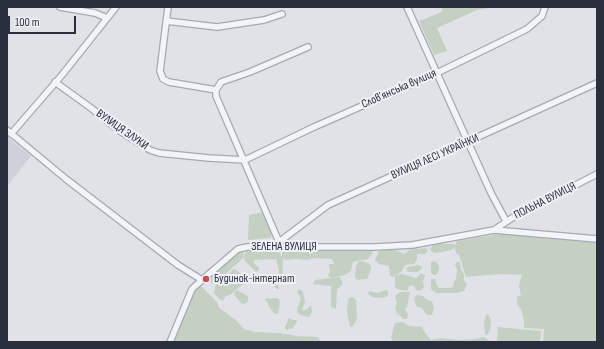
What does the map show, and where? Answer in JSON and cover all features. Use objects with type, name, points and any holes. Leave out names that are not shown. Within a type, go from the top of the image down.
[{"type":"street","points":[[60,7],[95,13],[107,18]]},
{"type":"street","points":[[116,7],[55,82],[9,132],[66,179],[178,265],[202,280]]},
{"type":"street","points":[[168,7],[160,71],[163,80],[216,90]]},
{"type":"street","points":[[407,7],[491,193],[506,221]]},
{"type":"street","name":"Словʼянська вулиця","points":[[244,160],[437,73],[527,29],[542,16],[545,7]]},
{"type":"street","points":[[166,21],[217,27],[264,20],[282,14]]},
{"type":"street","points":[[278,244],[216,96],[216,90],[221,82],[250,72],[308,47]]},
{"type":"street","name":"ВУЛИЦЯ ЗЛУКИ","points":[[55,82],[120,131],[150,150],[159,153],[177,155],[244,160]]},
{"type":"street","name":"ВУЛИЦЯ ЛЕСІ УКРАЇНКИ","points":[[278,244],[328,205],[597,83]]},
{"type":"street","name":"ПОЛЬНА ВУЛИЦЯ","points":[[494,230],[506,221],[597,174]]},
{"type":"street","name":"ЗЕЛЕНА ВУЛИЦЯ","points":[[170,342],[192,289],[238,249],[278,244],[375,247],[412,245],[494,230],[597,239]]},
{"type":"shaded area","points":[[7,137],[31,156],[7,186]]},
{"type":"green space","points":[[442,7],[495,7],[477,10],[437,28],[447,51],[434,55],[419,21],[442,12]]},
{"type":"green space","points":[[263,212],[272,233],[271,238],[248,240],[249,215]]},
{"type":"green space","points":[[501,234],[597,243],[597,342],[543,342],[544,329],[524,328],[524,320],[521,309],[517,304],[517,297],[521,295],[519,286],[522,275],[502,274],[466,277],[459,255],[456,253],[455,248],[437,253],[430,250],[433,244],[455,244],[455,246],[457,241]]},
{"type":"green space","points":[[392,248],[404,254],[412,248],[426,248],[428,251],[425,254],[417,254],[417,260],[414,264],[405,265],[402,271],[393,277],[390,276],[389,266],[379,264],[375,260],[379,251]]},
{"type":"green space","points":[[285,249],[372,250],[373,252],[368,259],[353,262],[351,271],[345,275],[331,278],[328,276],[330,271],[329,264],[334,264],[332,259],[314,258],[307,260],[285,260],[283,258],[282,282],[279,277],[276,259],[254,260],[254,263],[259,268],[256,272],[245,261],[244,257],[219,280],[225,280],[232,270],[235,269],[243,276],[246,283],[230,295],[226,296],[223,300],[214,294],[218,281],[213,284],[208,277],[239,250],[243,252],[244,256],[247,251],[251,250],[278,251],[282,257],[282,252]]},
{"type":"green space","points":[[362,261],[370,264],[371,269],[367,279],[358,280],[355,277],[356,266],[358,262]]},
{"type":"green space","points":[[435,261],[439,265],[439,270],[436,275],[434,275],[431,273],[431,262]]},
{"type":"green space","points":[[460,262],[461,270],[464,274],[464,280],[467,284],[464,291],[457,293],[436,293],[431,289],[431,279],[435,279],[439,288],[453,287],[456,279],[457,270],[455,264]]},
{"type":"green space","points":[[417,265],[422,266],[418,272],[408,272],[406,268],[408,267]]},
{"type":"green space","points":[[421,273],[425,275],[423,282],[424,287],[420,291],[416,290],[413,285],[409,286],[407,291],[395,288],[395,276],[401,274],[416,278]]},
{"type":"green space","points":[[265,274],[273,280],[279,289],[262,277]]},
{"type":"green space","points":[[340,277],[342,285],[337,289],[336,309],[331,307],[331,286],[313,284],[315,280]]},
{"type":"green space","points":[[200,285],[217,302],[219,308],[236,320],[244,329],[255,332],[318,337],[321,342],[173,342],[194,291]]},
{"type":"green space","points":[[299,289],[303,292],[305,302],[302,310],[306,310],[311,305],[312,312],[309,317],[300,315],[297,312],[301,299],[297,292]]},
{"type":"green space","points":[[237,290],[248,296],[248,301],[246,303],[242,304],[235,296],[234,293]]},
{"type":"green space","points":[[386,290],[388,292],[388,296],[382,298],[372,297],[368,293],[370,291],[378,293]]},
{"type":"green space","points":[[400,292],[410,292],[407,307],[405,309],[408,314],[407,319],[403,319],[397,314],[396,311],[395,307],[397,303],[395,296]]},
{"type":"green space","points":[[417,295],[423,296],[427,300],[432,301],[434,308],[432,315],[427,315],[422,308],[416,306],[414,298]]},
{"type":"green space","points":[[353,297],[356,300],[357,319],[353,326],[350,327],[347,312],[348,300],[349,298]]},
{"type":"green space","points":[[265,299],[279,299],[280,304],[278,313],[275,314],[271,310]]},
{"type":"green space","points":[[488,314],[491,320],[490,331],[487,335],[485,334],[484,323],[486,315]]},
{"type":"green space","points":[[289,318],[297,320],[297,322],[292,329],[289,328],[287,331],[285,327]]},
{"type":"green space","points":[[403,322],[409,326],[422,327],[431,340],[441,338],[458,340],[484,337],[491,342],[393,342],[391,337],[395,323]]},
{"type":"green space","points":[[498,327],[541,331],[540,342],[497,342]]},
{"type":"place","name":"Будинок-інтернат","points":[[206,279]]}]
